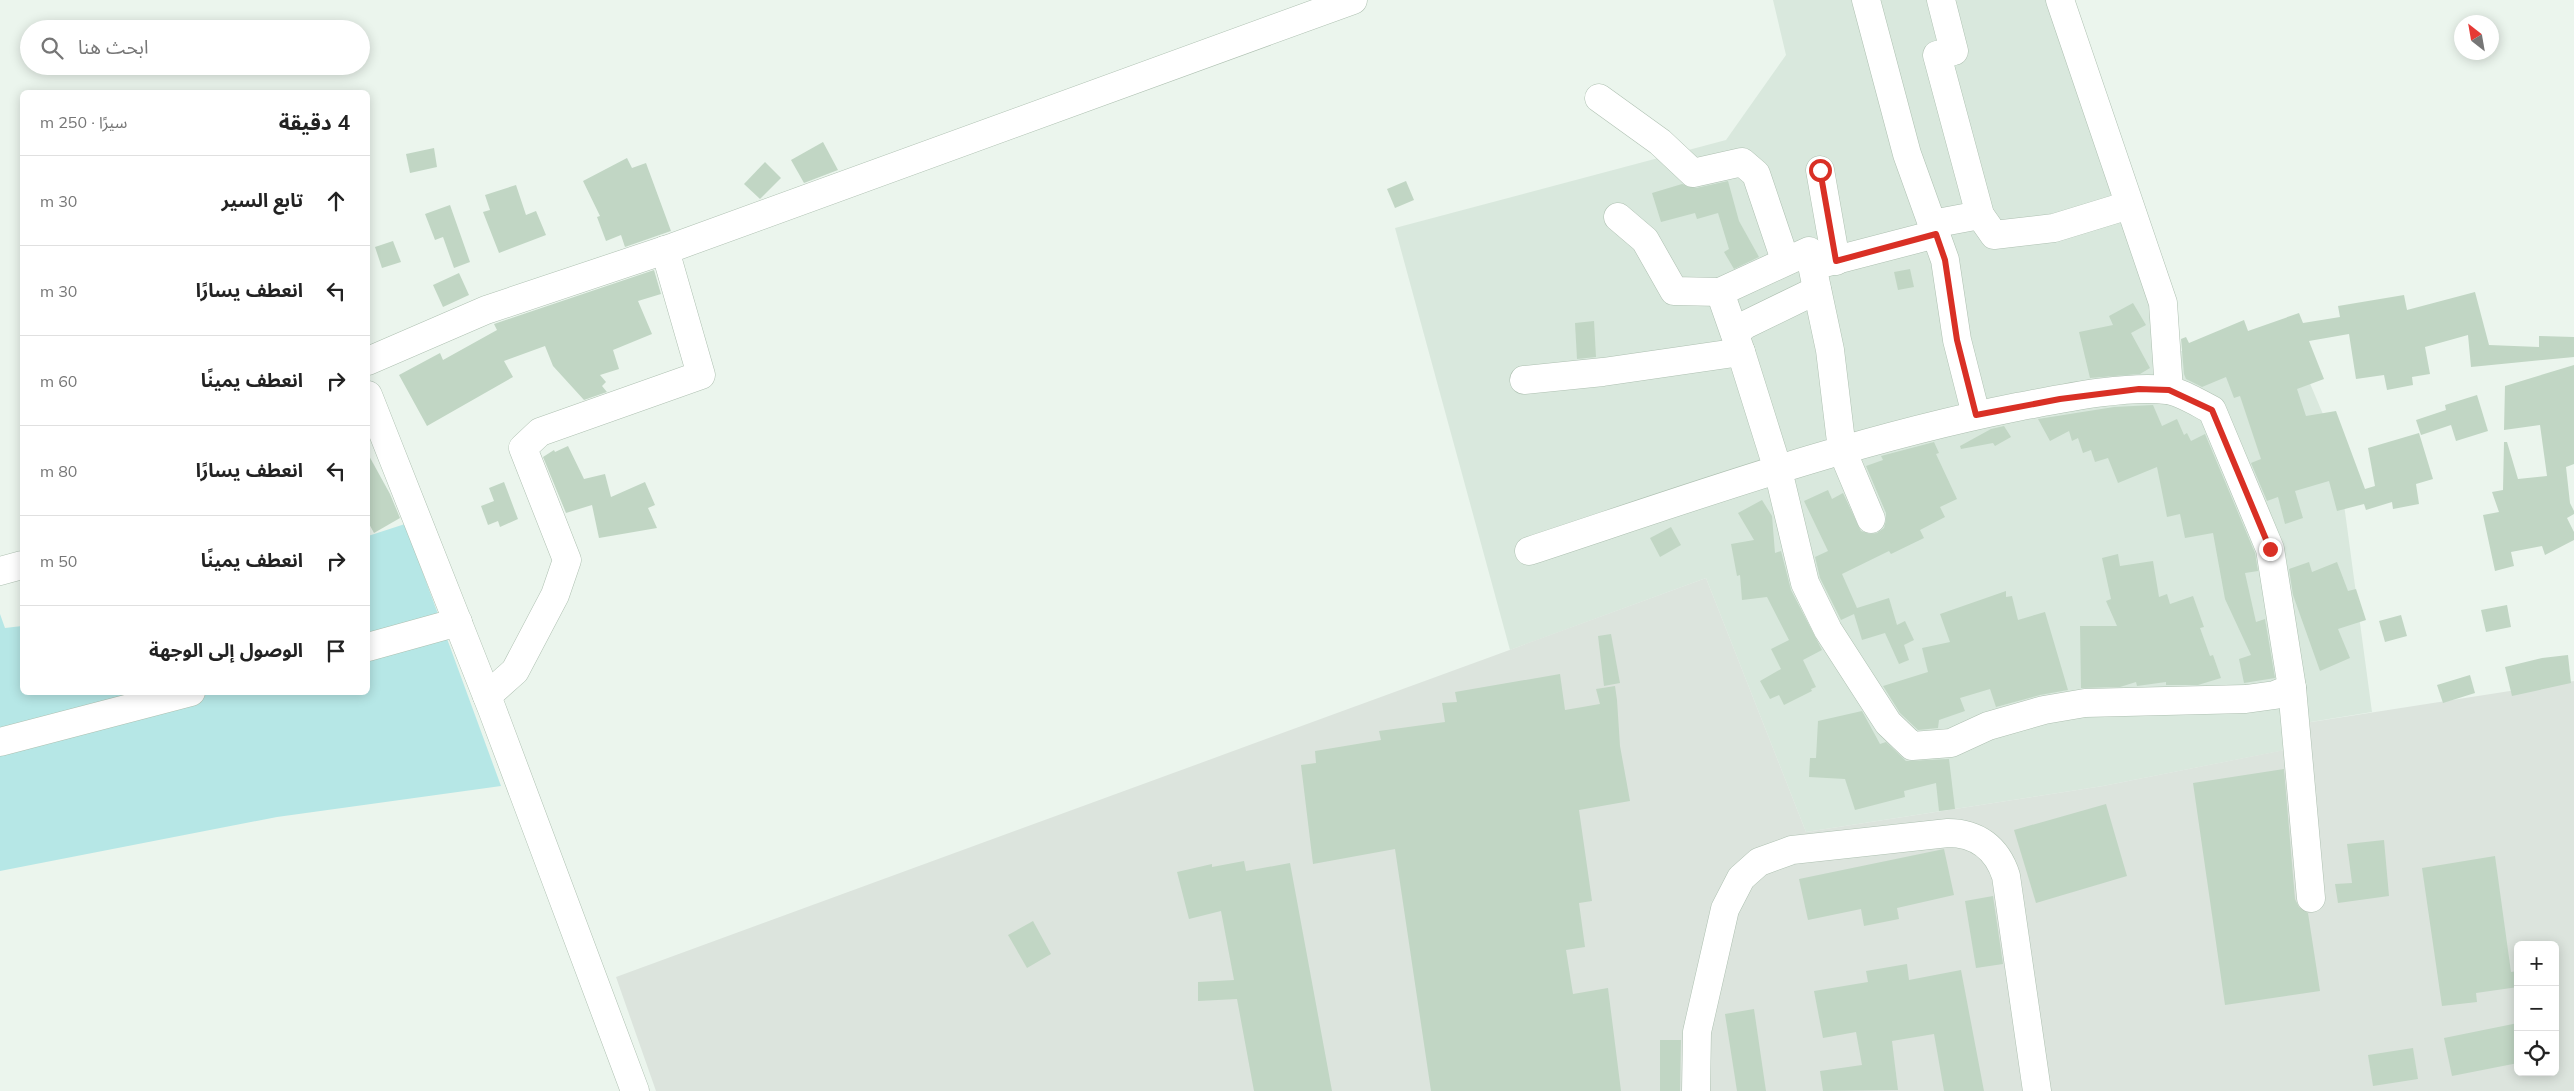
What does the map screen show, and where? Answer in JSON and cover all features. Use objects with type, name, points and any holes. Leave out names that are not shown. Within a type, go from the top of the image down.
[{"type":"street","points":[[370,359],[486,310],[665,250],[1353,0]]},
{"type":"street","points":[[1866,0],[1907,154],[1945,260],[1957,340],[1976,415]]},
{"type":"street","points":[[1941,0],[1954,51],[1937,54],[1980,215],[1994,236],[2054,228],[2129,204]]},
{"type":"street","points":[[2060,0],[2163,303],[2169,390]]},
{"type":"street","points":[[1599,98],[1660,142],[1693,173],[1742,162],[1756,174],[1785,260]]},
{"type":"street","points":[[1820,170],[1822,272],[1842,450],[1871,519]]},
{"type":"street","points":[[1738,342],[1745,325],[1822,272],[1934,229],[1980,215]]},
{"type":"street","points":[[1618,217],[1645,240],[1674,290],[1720,292],[1785,260],[1809,251],[1822,272]]},
{"type":"street","points":[[488,696],[515,671],[555,595],[567,560],[522,448],[540,432],[701,375],[665,250]]},
{"type":"street","points":[[1720,292],[1738,342],[1778,470],[1805,583],[1828,630],[1888,723],[1912,746],[1951,743],[1998,724],[2044,710],[2084,703],[2246,699],[2275,695],[2292,688]]},
{"type":"street","points":[[1524,380],[1603,372],[1738,342]]},
{"type":"street","points":[[1529,551],[1842,450],[1976,415],[2060,399],[2139,389],[2169,390],[2212,410],[2270,549],[2292,688],[2311,898]]},
{"type":"street","points":[[370,400],[488,696],[636,1091]]},
{"type":"street","points":[[0,571],[20,566]]},
{"type":"street","points":[[370,646],[458,622]]},
{"type":"street","points":[[0,742],[180,695]]},
{"type":"street","points":[[1696,1091],[1697,1032],[1725,909],[1742,878],[1759,862],[1792,850],[1948,833],[1970,836],[1980,841],[1997,856],[2002,866],[2037,1091]]},
{"type":"shaded area","points":[[1773,0],[2057,0],[2167,352],[2249,346],[2306,374],[2336,445],[2372,712],[2292,725],[2295,748],[2103,786],[1806,832],[1706,578],[1510,650],[1395,228],[1726,140],[1786,55]]},
{"type":"shaded area","points":[[405,524],[501,786],[277,817],[0,871],[0,614],[5,628],[20,626],[20,695],[370,695],[370,535]]},
{"type":"shaded area","points":[[1706,578],[1806,832],[2103,786],[2294,748],[2292,725],[2574,681],[2574,1091],[656,1091],[616,977]]},
{"type":"building","points":[[823,142],[838,170],[804,183],[791,160]]},
{"type":"building","points":[[434,148],[437,167],[410,173],[406,154]]},
{"type":"building","points":[[627,158],[632,168],[646,163],[671,231],[625,247],[621,235],[606,241],[597,217],[600,216],[583,181]]},
{"type":"building","points":[[765,162],[781,178],[760,199],[744,184]]},
{"type":"building","points":[[1406,181],[1414,200],[1395,208],[1387,189]]},
{"type":"building","points":[[1728,181],[1739,221],[1759,257],[1734,269],[1724,252],[1729,249],[1718,213],[1697,219],[1695,213],[1661,222],[1652,193],[1682,184],[1696,188]]},
{"type":"building","points":[[516,185],[526,215],[536,211],[546,235],[499,253],[483,212],[490,210],[485,195]]},
{"type":"building","points":[[450,205],[470,262],[454,268],[443,237],[435,240],[425,214]]},
{"type":"building","points":[[393,241],[401,262],[382,268],[375,247]]},
{"type":"building","points":[[1910,269],[1914,287],[1898,290],[1894,272]]},
{"type":"building","points":[[654,270],[661,294],[638,301],[652,334],[613,350],[619,369],[600,375],[606,382],[602,386],[607,392],[584,400],[553,366],[545,346],[504,361],[513,377],[427,426],[399,375],[440,353],[443,360],[497,330],[494,324]]},
{"type":"building","points":[[459,273],[469,295],[443,307],[433,285]]},
{"type":"building","points":[[2475,292],[2489,345],[2539,347],[2539,336],[2574,337],[2574,357],[2471,367],[2468,335],[2425,347],[2430,374],[2412,377],[2413,385],[2387,390],[2384,375],[2356,379],[2349,334],[2309,341],[2324,379],[2297,389],[2306,416],[2336,411],[2365,489],[2375,486],[2368,448],[2419,433],[2433,479],[2416,484],[2419,504],[2393,509],[2392,502],[2366,510],[2364,504],[2337,511],[2329,481],[2295,491],[2303,518],[2285,524],[2278,497],[2267,501],[2251,463],[2261,459],[2240,396],[2234,398],[2226,377],[2202,387],[2186,379],[2184,374],[2181,339],[2186,337],[2189,343],[2244,320],[2248,331],[2299,313],[2303,323],[2340,317],[2338,306],[2404,295],[2407,310]]},
{"type":"building","points":[[2133,303],[2146,325],[2131,333],[2150,368],[2140,374],[2090,378],[2079,332],[2113,325],[2109,316]]},
{"type":"building","points":[[1594,321],[1596,357],[1577,359],[1575,323]]},
{"type":"building","points":[[2574,365],[2574,464],[2566,467],[2570,503],[2574,511],[2574,514],[2567,518],[2574,532],[2574,540],[2545,555],[2542,546],[2511,552],[2514,566],[2495,571],[2483,515],[2499,512],[2492,492],[2503,490],[2504,442],[2507,442],[2518,479],[2547,476],[2540,425],[2504,430],[2505,386]]},
{"type":"building","points":[[2477,395],[2488,431],[2456,441],[2451,425],[2421,435],[2416,420],[2446,410],[2445,405]]},
{"type":"building","points":[[2153,405],[2162,426],[2177,419],[2184,435],[2187,433],[2191,441],[2205,434],[2255,553],[2258,571],[2245,573],[2256,622],[2265,619],[2275,678],[2244,683],[2239,659],[2251,655],[2225,599],[2213,533],[2185,538],[2180,514],[2167,517],[2157,467],[2118,483],[2108,458],[2095,462],[2091,450],[2083,453],[2078,438],[2072,441],[2069,431],[2050,441],[2038,419],[2114,407]]},
{"type":"building","points":[[2004,426],[2011,437],[1995,446],[1993,443],[1961,449],[1960,446],[1991,429]]},
{"type":"building","points":[[1934,442],[1939,453],[1936,454],[1957,499],[1940,507],[1945,517],[1920,530],[1924,538],[1891,554],[1889,551],[1842,574],[1857,608],[1889,598],[1897,625],[1905,621],[1914,640],[1904,645],[1909,660],[1899,664],[1885,633],[1862,640],[1854,614],[1841,620],[1820,578],[1815,557],[1828,551],[1804,501],[1828,490],[1832,499],[1843,493],[1861,531],[1870,534],[1877,533],[1884,528],[1886,513],[1866,466],[1883,460],[1881,456]]},
{"type":"building","points":[[568,446],[584,479],[605,474],[611,497],[645,482],[655,505],[648,508],[657,528],[599,538],[592,505],[566,513],[543,457],[554,450],[555,452]]},
{"type":"building","points":[[370,458],[390,494],[400,518],[374,533],[370,526]]},
{"type":"building","points":[[504,482],[518,519],[500,527],[498,521],[488,525],[481,506],[494,501],[489,488]]},
{"type":"building","points":[[1762,500],[1772,516],[1775,553],[1781,551],[1791,590],[1822,650],[1803,660],[1816,687],[1811,689],[1812,691],[1784,705],[1779,695],[1770,699],[1760,681],[1781,669],[1771,649],[1789,640],[1767,597],[1742,600],[1740,575],[1737,576],[1731,544],[1754,540],[1738,513]]},
{"type":"building","points":[[1671,527],[1681,545],[1660,557],[1650,538]]},
{"type":"building","points":[[2118,554],[2120,566],[2153,561],[2159,597],[2167,594],[2170,604],[2193,596],[2204,627],[2200,628],[2210,656],[2213,655],[2221,678],[2198,685],[2166,685],[2166,682],[2137,686],[2136,682],[2120,687],[2081,688],[2080,626],[2117,626],[2106,601],[2111,599],[2102,558]]},
{"type":"building","points":[[2309,562],[2312,572],[2337,562],[2348,591],[2356,589],[2366,620],[2338,629],[2350,658],[2320,671],[2293,595],[2289,569]]},
{"type":"building","points":[[2006,591],[2006,597],[2012,596],[2018,620],[2045,612],[2068,690],[2040,695],[1996,707],[1990,689],[1960,698],[1965,711],[1939,720],[1938,728],[1918,730],[1900,713],[1883,686],[1928,672],[1922,648],[1950,642],[1940,614]]},
{"type":"building","points":[[2507,605],[2511,627],[2486,632],[2481,610]]},
{"type":"building","points":[[2401,615],[2407,636],[2385,642],[2379,621]]},
{"type":"building","points":[[1611,634],[1620,683],[1604,686],[1598,636]]},
{"type":"building","points":[[2568,655],[2571,683],[2512,696],[2505,667],[2542,658]]},
{"type":"building","points":[[1560,674],[1565,710],[1600,704],[1596,689],[1615,686],[1620,746],[1630,801],[1579,810],[1592,901],[1579,903],[1585,947],[1566,950],[1573,994],[1608,988],[1621,1091],[1431,1091],[1395,849],[1313,864],[1301,765],[1316,763],[1315,751],[1381,740],[1379,731],[1445,722],[1442,703],[1457,702],[1455,692]]},
{"type":"building","points":[[2470,675],[2475,693],[2443,703],[2437,685]]},
{"type":"building","points":[[1862,711],[1880,744],[1886,742],[1906,761],[1949,759],[1955,809],[1939,811],[1936,783],[1904,791],[1905,797],[1855,810],[1845,779],[1809,777],[1810,758],[1816,758],[1818,721]]},
{"type":"building","points":[[2284,769],[2295,899],[2299,907],[2308,913],[2320,991],[2225,1005],[2193,783]]},
{"type":"building","points":[[2106,804],[2127,876],[2036,903],[2014,830]]},
{"type":"building","points":[[2384,840],[2389,896],[2338,903],[2335,884],[2352,883],[2347,844]]},
{"type":"building","points":[[1944,849],[1954,895],[1897,908],[1899,919],[1864,926],[1861,909],[1808,920],[1799,879]]},
{"type":"building","points":[[2495,856],[2511,972],[2514,972],[2514,988],[2476,993],[2477,1002],[2442,1006],[2422,868]]},
{"type":"building","points":[[1244,861],[1246,871],[1290,863],[1332,1091],[1254,1091],[1237,999],[1198,1001],[1198,982],[1234,980],[1221,911],[1189,919],[1177,872],[1212,864],[1212,867]]},
{"type":"building","points":[[1993,896],[2003,964],[1976,968],[1965,901]]},
{"type":"building","points":[[1033,921],[1051,954],[1027,968],[1008,935]]},
{"type":"building","points":[[1907,964],[1909,980],[1961,970],[1984,1091],[1944,1091],[1934,1034],[1892,1041],[1898,1090],[1823,1091],[1820,1071],[1862,1065],[1856,1032],[1823,1038],[1814,991],[1868,982],[1866,971]]},
{"type":"building","points":[[1754,1009],[1766,1091],[1737,1091],[1725,1014]]},
{"type":"building","points":[[2514,1024],[2514,1064],[2452,1076],[2444,1038]]},
{"type":"building","points":[[1660,1040],[1681,1040],[1680,1091],[1660,1091]]},
{"type":"building","points":[[2413,1048],[2418,1079],[2373,1086],[2368,1055]]},
{"type":"route","points":[[1820,170],[1836,261],[1936,234],[1945,260],[1957,340],[1976,415],[2060,399],[2139,389],[2169,390],[2212,410],[2270,549]]}]
